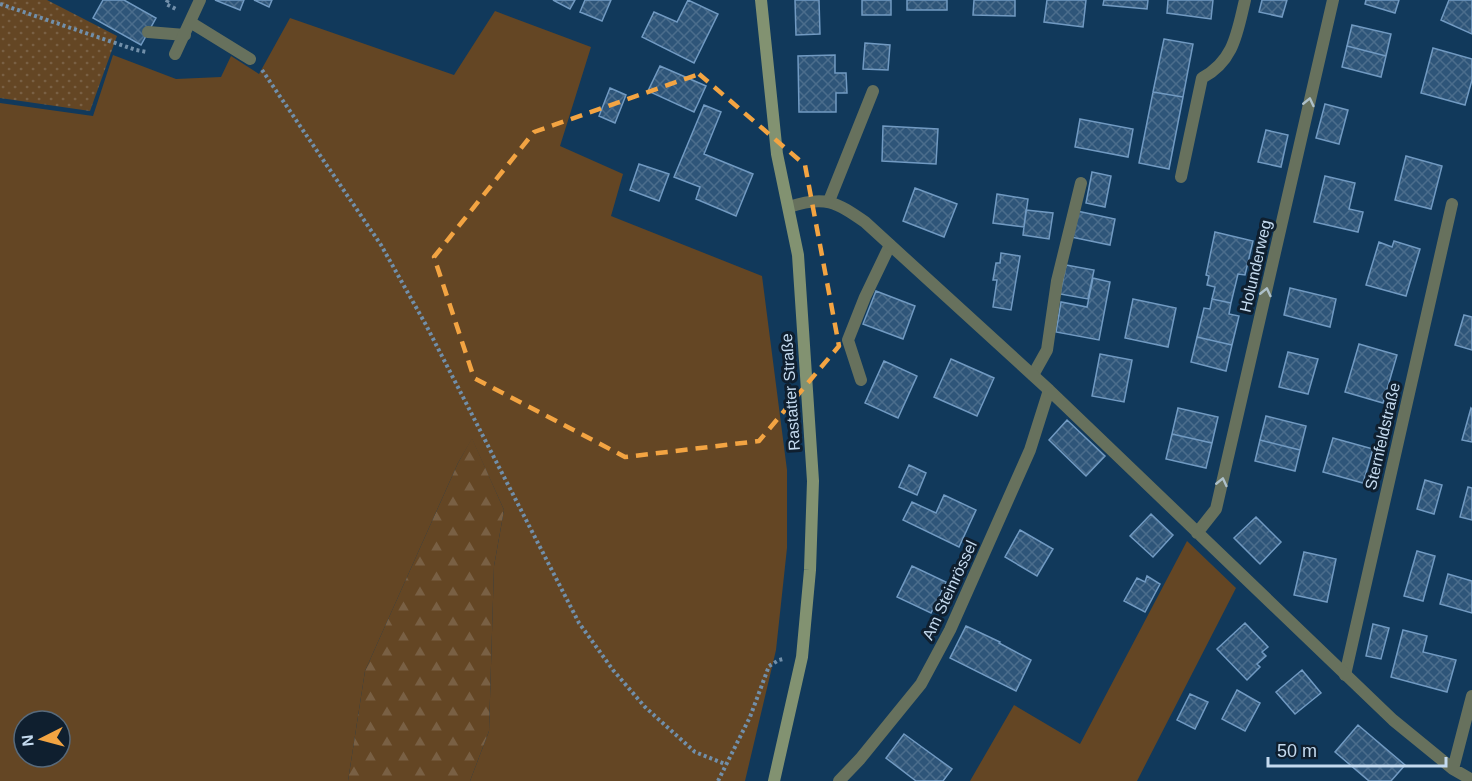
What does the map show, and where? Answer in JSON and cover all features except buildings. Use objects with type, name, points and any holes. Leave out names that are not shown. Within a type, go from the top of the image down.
[{"type":"street","points":[[175,54],[200,0]]},
{"type":"street","name":"Rastatter Straße","points":[[761,0],[777,154],[798,255],[813,480],[810,570],[802,657],[774,781]]},
{"type":"street","points":[[1180,177],[1202,78],[1218,70],[1236,38],[1245,0]]},
{"type":"street","name":"Holunderweg","points":[[1197,533],[1216,509],[1333,0]]},
{"type":"street","points":[[190,22],[250,59]]},
{"type":"street","points":[[148,32],[185,35]]},
{"type":"street","points":[[828,201],[873,91]]},
{"type":"street","points":[[1033,375],[1047,350],[1057,281],[1081,183]]},
{"type":"street","points":[[789,207],[816,201],[828,201],[842,206],[865,222],[1033,375],[1345,675],[1453,769],[1472,780]]},
{"type":"street","name":"Sternfeldstraße","points":[[1345,675],[1452,204]]},
{"type":"street","points":[[861,380],[848,340],[864,297],[890,245]]},
{"type":"street","name":"Am Steinrössel","points":[[839,781],[860,759],[921,684],[950,630],[1030,450],[1048,390]]},
{"type":"street","points":[[1453,769],[1472,696]]},
{"type":"path","points":[[0,4],[136,50],[175,54]]},
{"type":"path","points":[[250,59],[259,66],[381,245],[426,325],[579,623],[613,670],[645,707],[695,752],[725,764]]},
{"type":"path","points":[[718,781],[750,717],[770,666],[779,660],[802,657]]},
{"type":"highlighted area","points":[[699,74],[805,165],[839,346],[759,441],[625,457],[474,378],[434,257],[534,132]]},
{"type":"green space","points":[[0,0],[47,0],[117,36],[90,111],[0,98]]},
{"type":"green space","points":[[495,11],[591,47],[560,146],[623,174],[611,216],[762,276],[787,470],[787,548],[776,650],[745,781],[470,781],[489,731],[494,566],[504,510],[472,439],[458,463],[365,671],[348,781],[0,781],[0,103],[93,116],[113,55],[176,79],[221,77],[231,56],[259,74],[290,18],[454,75]]},
{"type":"green space","points":[[472,438],[504,510],[494,566],[489,731],[470,781],[348,781],[365,671],[458,463]]},
{"type":"green space","points":[[1187,541],[1236,588],[1137,781],[970,781],[1014,705],[1080,744]]}]
